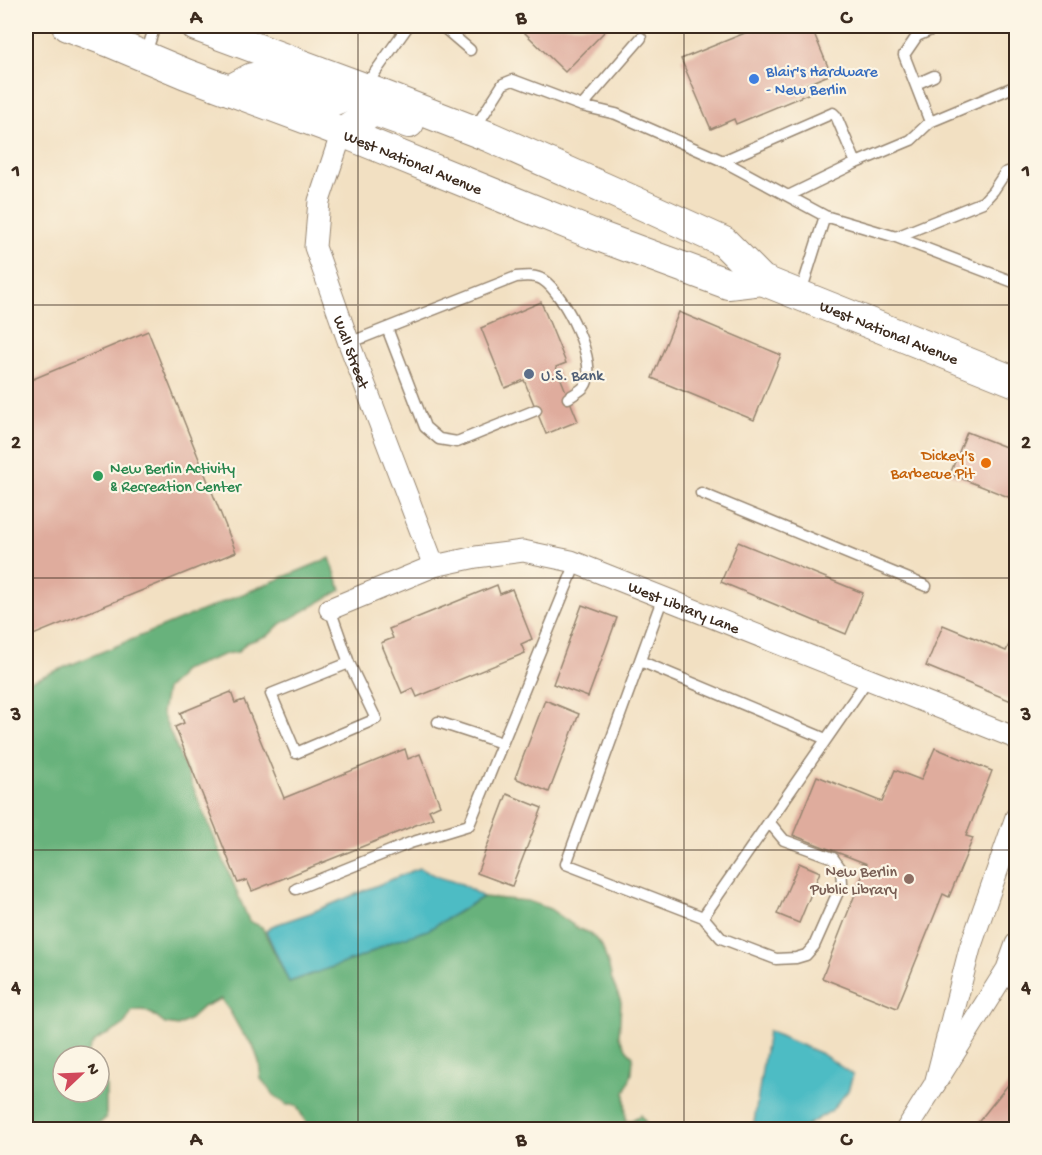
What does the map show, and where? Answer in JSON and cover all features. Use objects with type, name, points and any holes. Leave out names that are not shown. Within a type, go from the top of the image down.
[{"type":"main road","name":"West National Avenue","points":[[67,26],[342,132],[593,234],[728,284],[762,280]]},
{"type":"main road","name":"West National Avenue","points":[[196,26],[473,131],[615,192],[724,242],[762,280],[1017,382]]},
{"type":"main road","points":[[230,90],[252,78],[259,78],[322,101],[332,101],[364,88]]},
{"type":"main road","points":[[342,132],[364,88]]},
{"type":"main road","points":[[342,132],[372,112],[378,112],[454,139],[461,139],[473,131]]},
{"type":"street","name":"Wall Street","points":[[342,132],[319,201],[315,247],[434,567]]},
{"type":"street","name":"West Library Lane","points":[[338,606],[434,567],[476,557],[523,551],[576,562],[1017,738]]},
{"type":"street","points":[[934,1084],[970,948],[1017,817]]},
{"type":"street","points":[[906,1130],[1007,969],[1017,944]]},
{"type":"lane","points":[[145,57],[155,26]]},
{"type":"lane","points":[[364,88],[408,26]]},
{"type":"lane","points":[[442,26],[470,50]]},
{"type":"lane","points":[[930,122],[904,55],[917,36],[940,26]]},
{"type":"lane","points":[[582,106],[641,38]]},
{"type":"lane","points":[[916,84],[934,76]]},
{"type":"lane","points":[[473,131],[503,84],[513,80],[582,106],[616,114],[723,161],[825,216],[896,237],[1017,283]]},
{"type":"lane","points":[[788,196],[856,163],[911,140],[930,122],[1017,86]]},
{"type":"lane","points":[[723,161],[833,113],[856,163]]},
{"type":"lane","points":[[896,237],[982,202],[1005,174],[1017,169]]},
{"type":"lane","points":[[800,296],[825,216]]},
{"type":"lane","points":[[349,343],[516,277],[528,276],[542,279],[558,294],[573,318],[584,349],[588,376],[584,387],[568,398]]},
{"type":"lane","points":[[387,328],[425,427],[439,439],[457,442],[537,410]]},
{"type":"lane","points":[[701,494],[926,586]]},
{"type":"lane","points":[[296,889],[410,843],[469,825],[576,562]]},
{"type":"lane","points":[[663,597],[566,864],[703,917],[721,938],[776,959],[796,958],[806,955],[814,946],[842,883],[842,869],[833,858],[784,840],[769,822]]},
{"type":"lane","points":[[338,606],[349,663],[376,719],[296,753],[271,694],[349,663]]},
{"type":"lane","points":[[640,661],[826,739]]},
{"type":"lane","points":[[703,917],[868,679]]},
{"type":"lane","points":[[438,722],[502,743]]},
{"type":"green space","points":[[330,558],[341,590],[279,625],[269,635],[246,643],[238,652],[226,654],[183,670],[166,689],[162,713],[249,921],[262,927],[289,982],[366,955],[457,913],[483,897],[528,901],[550,909],[579,929],[590,933],[602,946],[621,1002],[619,1036],[633,1056],[632,1073],[625,1093],[626,1123],[641,1115],[646,1123],[645,1129],[307,1129],[306,1122],[296,1105],[287,1105],[274,1095],[261,1079],[259,1062],[253,1045],[242,1033],[221,999],[203,1007],[189,1020],[178,1026],[165,1024],[143,1010],[132,1011],[124,1024],[97,1039],[92,1044],[51,1044],[51,1104],[106,1104],[106,1118],[93,1129],[26,1130],[26,683]]},
{"type":"water","points":[[419,868],[462,884],[483,897],[428,930],[388,943],[366,955],[289,982],[266,931],[272,926],[310,913]]},
{"type":"water","points":[[768,1031],[822,1054],[853,1075],[848,1091],[831,1111],[798,1129],[753,1129]]},
{"type":"building","points":[[527,26],[610,26],[565,72],[522,30]]},
{"type":"building","name":"Blair's Hardware - New Berlin","points":[[762,26],[811,26],[831,74],[807,84],[810,93],[736,124],[734,119],[711,129],[681,59]]},
{"type":"building","name":"U.S. Bank","points":[[541,302],[566,363],[556,367],[578,421],[546,434],[524,380],[505,388],[481,328]]},
{"type":"building","points":[[679,312],[781,355],[754,420],[652,378]]},
{"type":"building","points":[[148,331],[236,552],[26,638],[26,382]]},
{"type":"building","name":"Dickey's Barbecue Pit","points":[[967,432],[1016,451],[1016,500],[950,474]]},
{"type":"building","points":[[738,542],[863,593],[846,634],[721,582]]},
{"type":"building","points":[[497,585],[500,594],[512,589],[532,639],[521,644],[525,653],[417,697],[413,688],[402,693],[381,643],[393,638],[389,629]]},
{"type":"building","points":[[582,605],[617,618],[588,697],[553,684]]},
{"type":"building","points":[[943,625],[1006,651],[1013,636],[1016,637],[1016,703],[926,666]]},
{"type":"building","points":[[231,692],[235,703],[244,700],[284,798],[405,749],[408,759],[420,754],[440,805],[429,810],[433,818],[252,891],[247,880],[238,883],[175,727],[184,723],[180,713]]},
{"type":"building","points":[[545,700],[579,714],[549,792],[515,778]]},
{"type":"building","name":"New Berlin Public Library","points":[[935,748],[992,771],[966,836],[973,838],[949,897],[943,894],[897,1008],[822,978],[867,864],[793,835],[817,776],[882,802],[895,770],[921,780]]},
{"type":"building","points":[[507,794],[542,808],[512,886],[477,873]]},
{"type":"building","points":[[799,863],[820,872],[799,923],[777,914]]},
{"type":"building","points":[[1016,1075],[1016,1130],[972,1130]]},
{"type":"place","name":"Blair's Hardware - New Berlin","points":[[754,79]]},
{"type":"place","name":"U.S. Bank","points":[[529,374]]},
{"type":"place","name":"Dickey's Barbecue Pit","points":[[986,463]]},
{"type":"place","name":"New Berlin Activity & Recreation Center","points":[[98,476]]},
{"type":"place","name":"New Berlin Public Library","points":[[909,879]]}]
